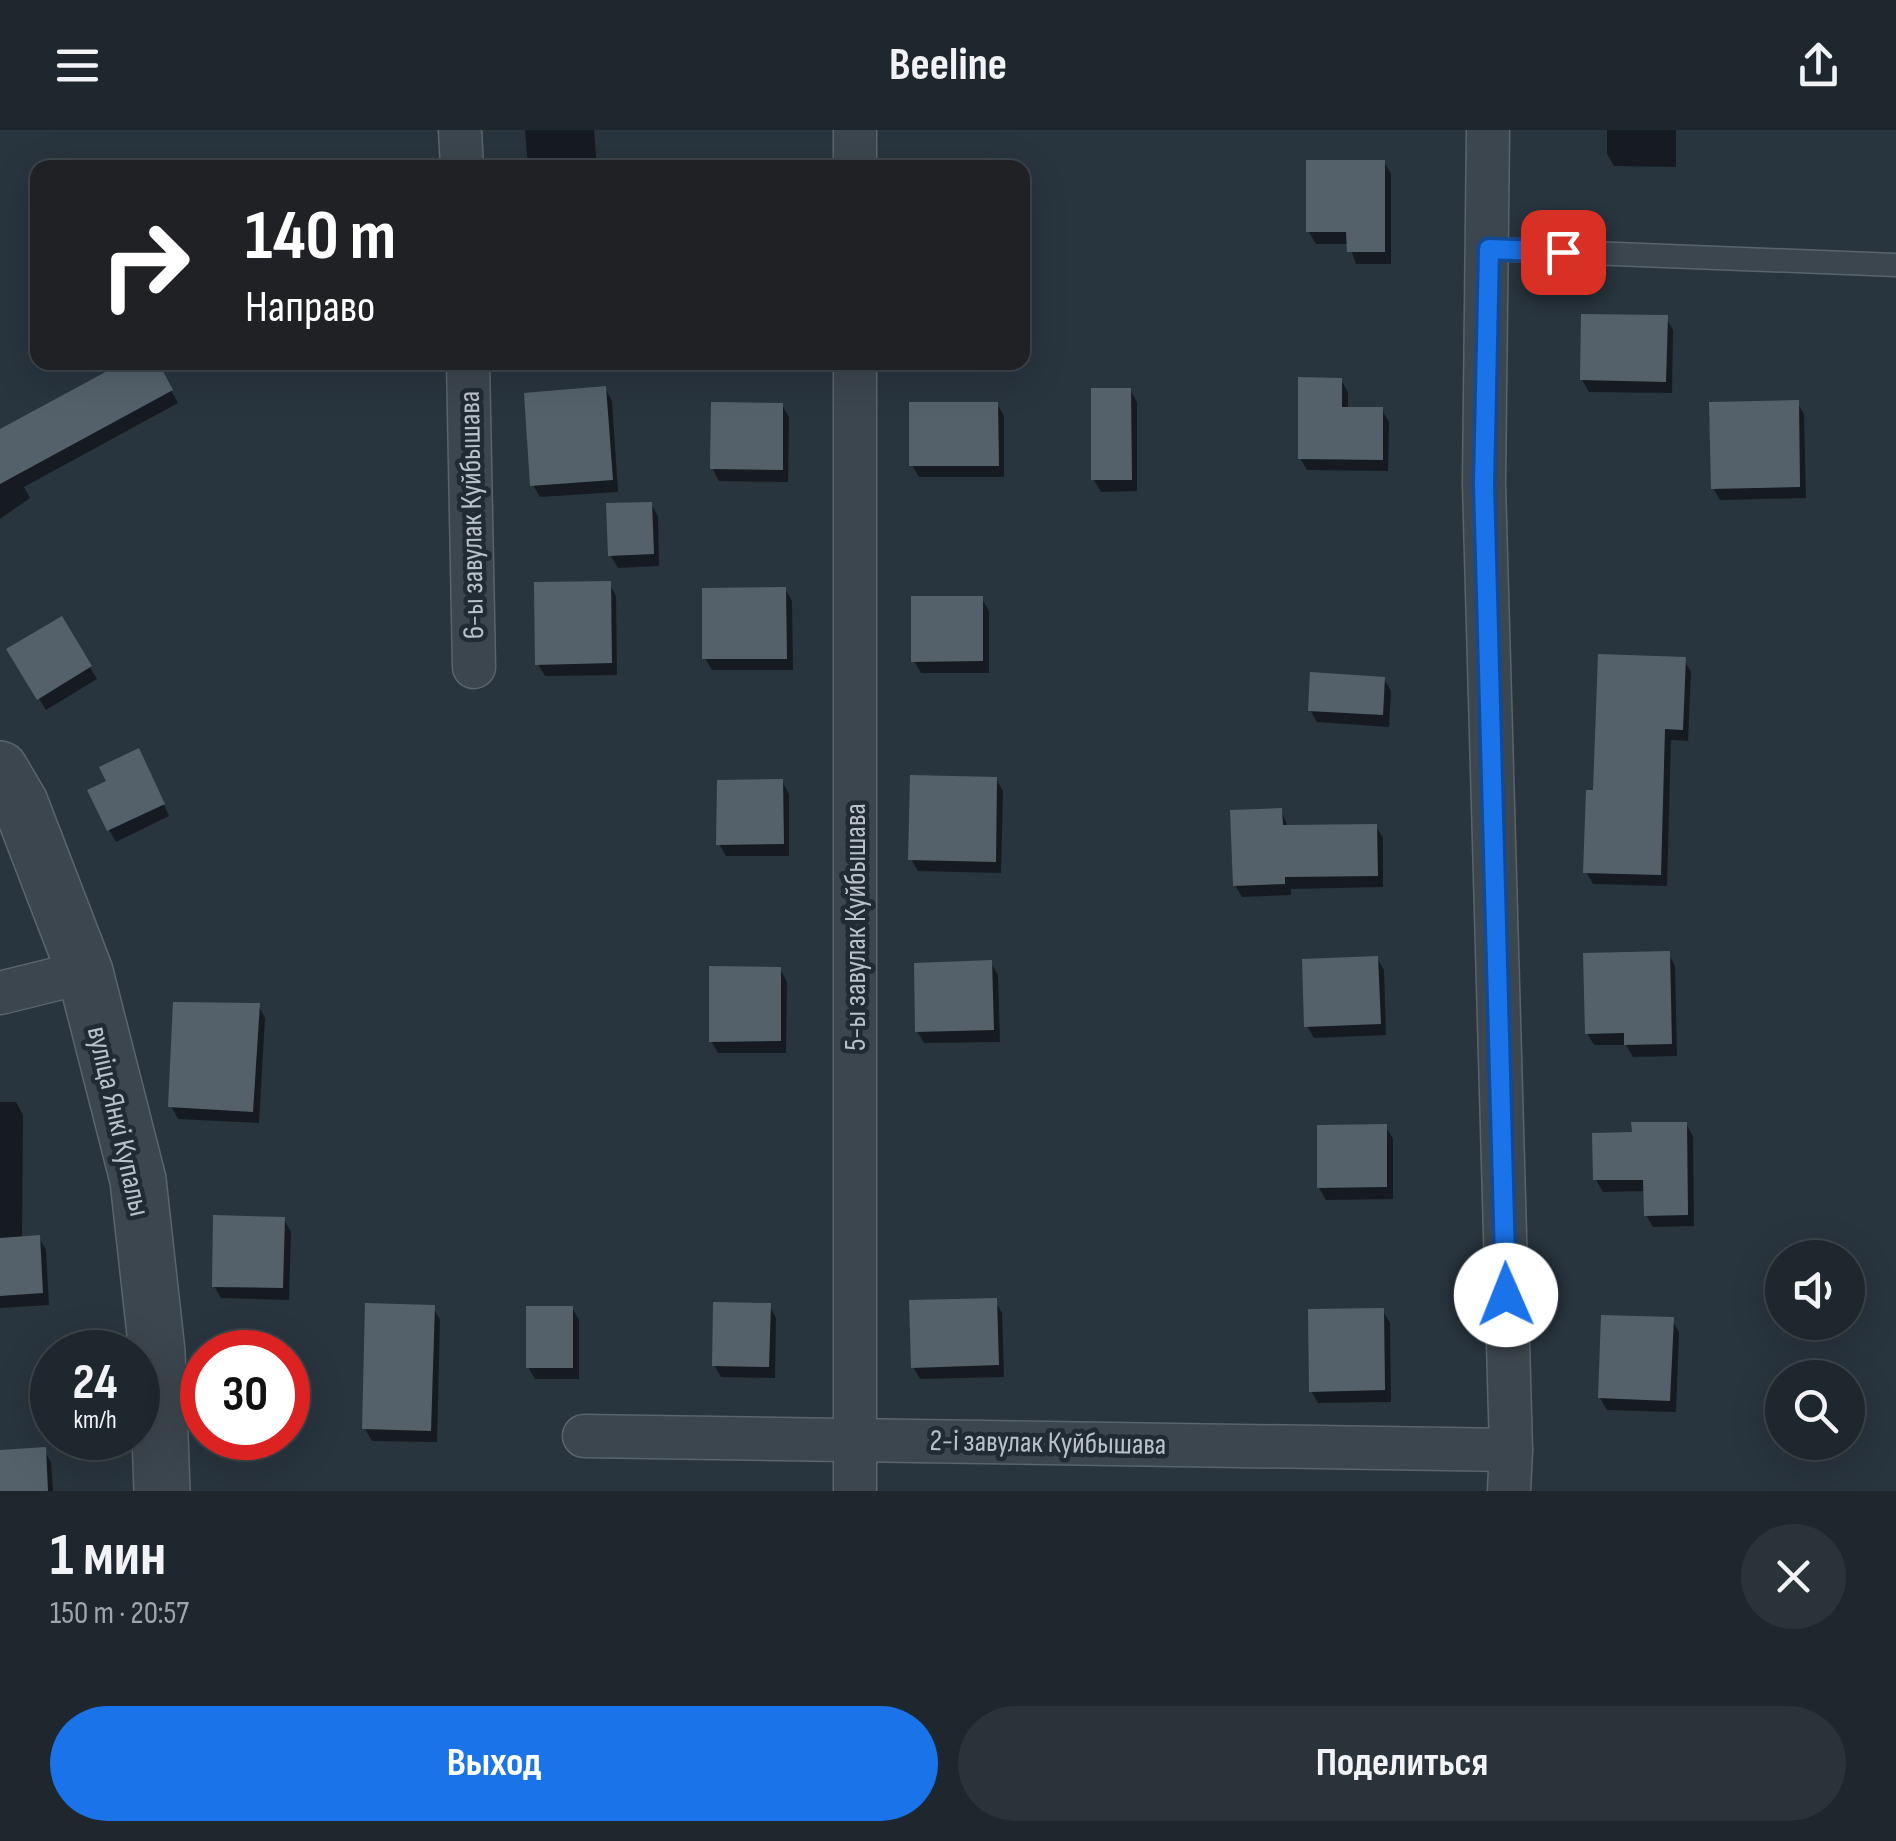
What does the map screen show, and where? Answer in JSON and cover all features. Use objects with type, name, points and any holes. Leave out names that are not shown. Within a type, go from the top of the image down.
[{"type":"street","points":[[460,130],[462,160]]},
{"type":"street","points":[[855,130],[855,160]]},
{"type":"street","points":[[1488,130],[1484,484],[1510,1470]]},
{"type":"street","name":"6-ы завулак Куйбышава","points":[[468,370],[474,667]]},
{"type":"street","name":"5-ы завулак Куйбышава","points":[[855,370],[855,1491]]},
{"type":"street","name":"вуліца Янкі Купалы","points":[[0,770],[20,803],[84,972],[138,1180],[158,1352],[162,1491]]},
{"type":"street","points":[[0,994],[84,972]]},
{"type":"street","name":"2-і завулак Куйбышава","points":[[584,1436],[855,1439],[1510,1470]]},
{"type":"lane","points":[[1489,249],[1896,266]]},
{"type":"building","points":[[1306,160],[1385,160],[1385,252],[1347,252],[1346,232],[1306,232]]},
{"type":"building","points":[[1581,314],[1668,315],[1666,382],[1580,380]]},
{"type":"building","points":[[109,370],[162,370],[173,390],[0,484],[0,429]]},
{"type":"building","points":[[1298,377],[1342,378],[1342,407],[1383,407],[1383,460],[1298,459]]},
{"type":"building","points":[[606,386],[613,480],[530,486],[524,393]]},
{"type":"building","points":[[1091,388],[1131,388],[1132,480],[1091,480]]},
{"type":"building","points":[[1799,400],[1800,487],[1711,489],[1709,402]]},
{"type":"building","points":[[711,402],[783,403],[783,470],[710,469]]},
{"type":"building","points":[[909,402],[998,402],[999,466],[909,466]]},
{"type":"building","points":[[652,502],[654,554],[608,556],[606,503]]},
{"type":"building","points":[[611,581],[612,663],[535,665],[534,582]]},
{"type":"building","points":[[786,587],[787,659],[702,659],[702,588]]},
{"type":"building","points":[[911,596],[983,596],[983,661],[911,662]]},
{"type":"building","points":[[62,616],[92,666],[37,700],[6,649]]},
{"type":"building","points":[[1598,654],[1686,657],[1683,730],[1665,729],[1661,875],[1583,873],[1586,790],[1593,790]]},
{"type":"building","points":[[1310,672],[1385,677],[1383,715],[1308,711]]},
{"type":"building","points":[[139,748],[165,804],[107,831],[87,790],[106,781],[99,767]]},
{"type":"building","points":[[910,775],[997,777],[996,862],[908,860]]},
{"type":"building","points":[[783,779],[784,844],[716,845],[717,780]]},
{"type":"building","points":[[1282,808],[1283,825],[1377,824],[1378,876],[1285,877],[1285,884],[1233,886],[1230,810]]},
{"type":"building","points":[[1670,951],[1672,1044],[1624,1045],[1624,1033],[1585,1034],[1583,953]]},
{"type":"building","points":[[1378,956],[1381,1024],[1304,1027],[1302,959]]},
{"type":"building","points":[[992,960],[994,1030],[915,1032],[914,963]]},
{"type":"building","points":[[709,966],[781,967],[781,1041],[709,1042]]},
{"type":"building","points":[[173,1002],[260,1003],[253,1112],[168,1107]]},
{"type":"building","points":[[1631,1122],[1687,1122],[1688,1215],[1644,1216],[1643,1180],[1593,1180],[1592,1133],[1632,1132]]},
{"type":"building","points":[[1387,1124],[1387,1187],[1317,1188],[1317,1125]]},
{"type":"building","points":[[213,1215],[285,1217],[283,1288],[212,1287]]},
{"type":"building","points":[[40,1235],[43,1293],[0,1296],[0,1238]]},
{"type":"building","points":[[997,1298],[999,1365],[911,1368],[909,1300]]},
{"type":"building","points":[[713,1302],[771,1303],[769,1367],[712,1366]]},
{"type":"building","points":[[365,1303],[435,1305],[431,1431],[362,1429]]},
{"type":"building","points":[[526,1306],[573,1306],[573,1368],[526,1368]]},
{"type":"building","points":[[1384,1308],[1385,1390],[1309,1392],[1308,1309]]},
{"type":"building","points":[[1601,1315],[1674,1317],[1670,1401],[1598,1398]]},
{"type":"building","points":[[30,1448],[30,1460],[47,1460],[48,1491],[0,1491],[0,1450]]},
{"type":"route","points":[[1506,1295],[1484,484],[1489,249],[1563,252]]}]
